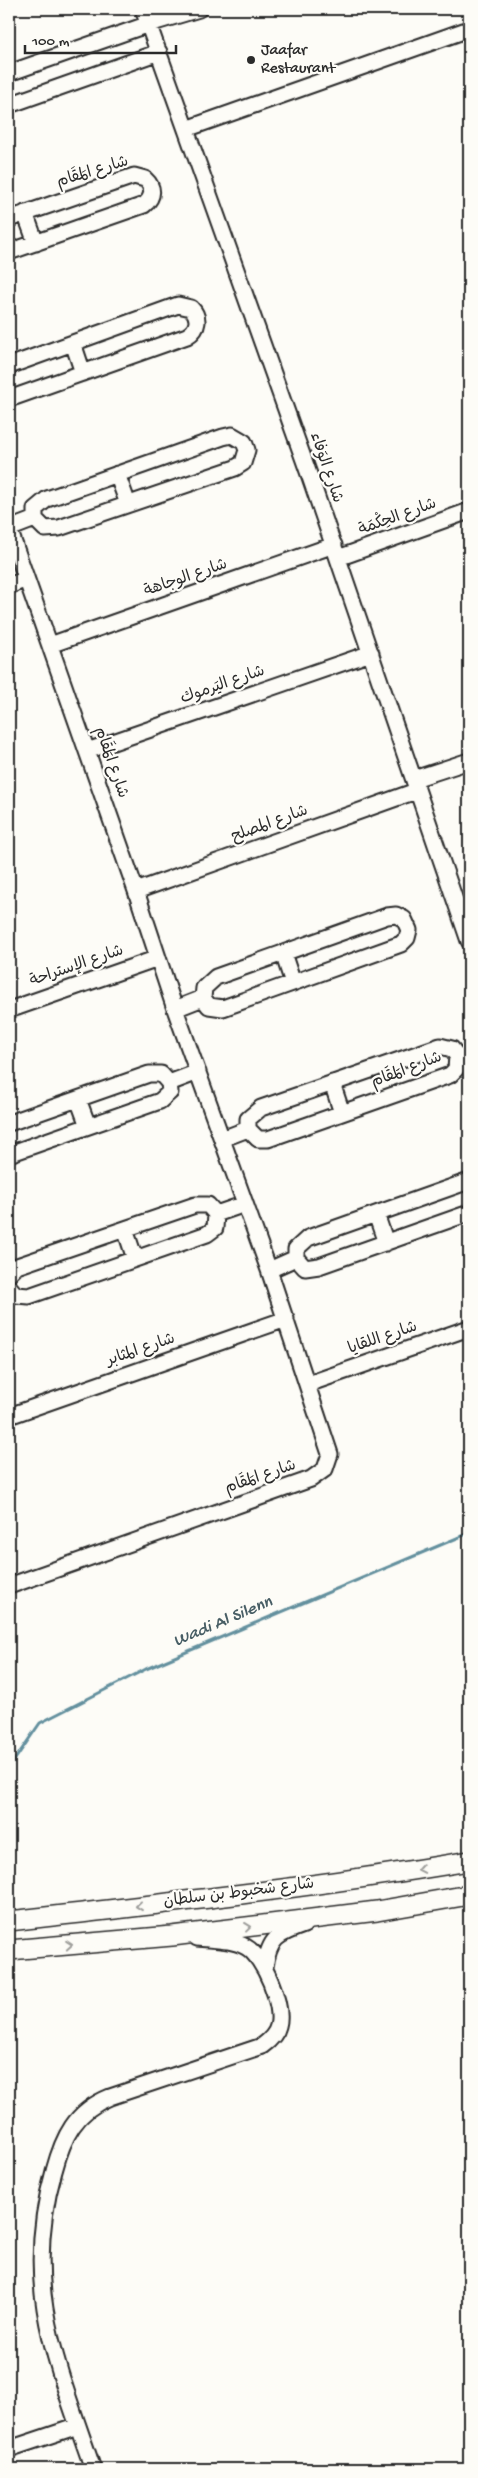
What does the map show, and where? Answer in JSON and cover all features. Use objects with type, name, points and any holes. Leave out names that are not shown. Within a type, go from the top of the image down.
[{"type":"main road","name":"شارع شخبوط بن سلطان","points":[[14,1920],[253,1894],[372,1878],[469,1861]]},
{"type":"main road","name":"شارع شخبوط بن سلطان","points":[[14,1950],[172,1936],[469,1896]]},
{"type":"street","name":"شارع الوَفاء","points":[[143,9],[336,552],[469,941]]},
{"type":"street","points":[[9,73],[148,24],[199,9]]},
{"type":"street","points":[[186,129],[469,29]]},
{"type":"street","points":[[9,105],[158,52]]},
{"type":"street","name":"شارع المَقَام","points":[[9,219],[134,176],[145,179],[152,188],[151,196],[144,204],[9,252]]},
{"type":"street","points":[[26,213],[36,243]]},
{"type":"street","points":[[9,366],[178,305],[187,306],[196,315],[196,327],[187,336],[9,399]]},
{"type":"street","points":[[73,343],[84,373]]},
{"type":"street","points":[[223,436],[236,436],[246,446],[247,455],[239,466],[49,530],[40,527],[35,519],[35,509],[46,498],[117,474],[223,436]]},
{"type":"street","points":[[117,474],[128,504]]},
{"type":"street","name":"شارع الحِكْمَة","points":[[336,552],[469,512]]},
{"type":"street","name":"شارع المَقَام","points":[[9,1586],[316,1477],[328,1464],[330,1449],[9,529],[35,519]]},
{"type":"street","name":"شارع الوجاهة","points":[[50,645],[336,552]]},
{"type":"street","points":[[9,586],[26,579]]},
{"type":"street","name":"شارع اليَرموك","points":[[87,752],[371,653]]},
{"type":"street","name":"شارع المصلح","points":[[136,891],[444,774],[463,763]]},
{"type":"street","points":[[387,916],[400,916],[409,926],[407,938],[401,944],[223,1008],[209,1006],[203,998],[204,988],[210,980],[283,953],[387,916]]},
{"type":"street","points":[[283,953],[293,983]]},
{"type":"street","name":"شارع الإستراحة","points":[[9,1010],[158,958]]},
{"type":"street","points":[[175,1009],[203,998]]},
{"type":"street","name":"شارع المَقَام","points":[[440,1046],[452,1049],[457,1056],[456,1069],[450,1075],[268,1139],[258,1139],[248,1129],[248,1119],[260,1108],[332,1083],[440,1046]]},
{"type":"street","points":[[169,1083],[198,1072]]},
{"type":"street","points":[[9,1124],[150,1074],[161,1074],[169,1083],[170,1092],[160,1101],[9,1154]]},
{"type":"street","points":[[332,1083],[342,1113]]},
{"type":"street","points":[[78,1099],[88,1126]]},
{"type":"street","points":[[222,1139],[248,1129]]},
{"type":"street","points":[[469,1181],[308,1238],[296,1249],[296,1258],[301,1266],[310,1268],[469,1213]]},
{"type":"street","points":[[9,1274],[17,1266],[199,1204],[211,1207],[216,1214],[217,1224],[211,1232],[135,1259],[24,1297],[16,1295],[9,1287]]},
{"type":"street","points":[[216,1214],[245,1204]]},
{"type":"street","points":[[376,1214],[386,1242]]},
{"type":"street","points":[[125,1229],[135,1259]]},
{"type":"street","points":[[269,1270],[296,1258]]},
{"type":"street","name":"شارع المثابر","points":[[9,1416],[286,1319]]},
{"type":"street","name":"شارع اللقايا","points":[[308,1384],[469,1328]]},
{"type":"street","points":[[265,1967],[269,1948],[276,1937],[329,1916]]},
{"type":"street","points":[[93,2469],[54,2352],[43,2305],[40,2274],[45,2206],[65,2137],[79,2116],[99,2101],[208,2066],[262,2046],[274,2034],[280,2017],[279,2008],[265,1967],[253,1952],[240,1944],[172,1936]]},
{"type":"street","points":[[9,2449],[78,2426]]},
{"type":"waterway","name":"Wadi Al Silenn","points":[[9,1768],[40,1723],[146,1669],[469,1533]]},
{"type":"place","name":"Jaafar Restaurant","points":[[251,60]]}]
